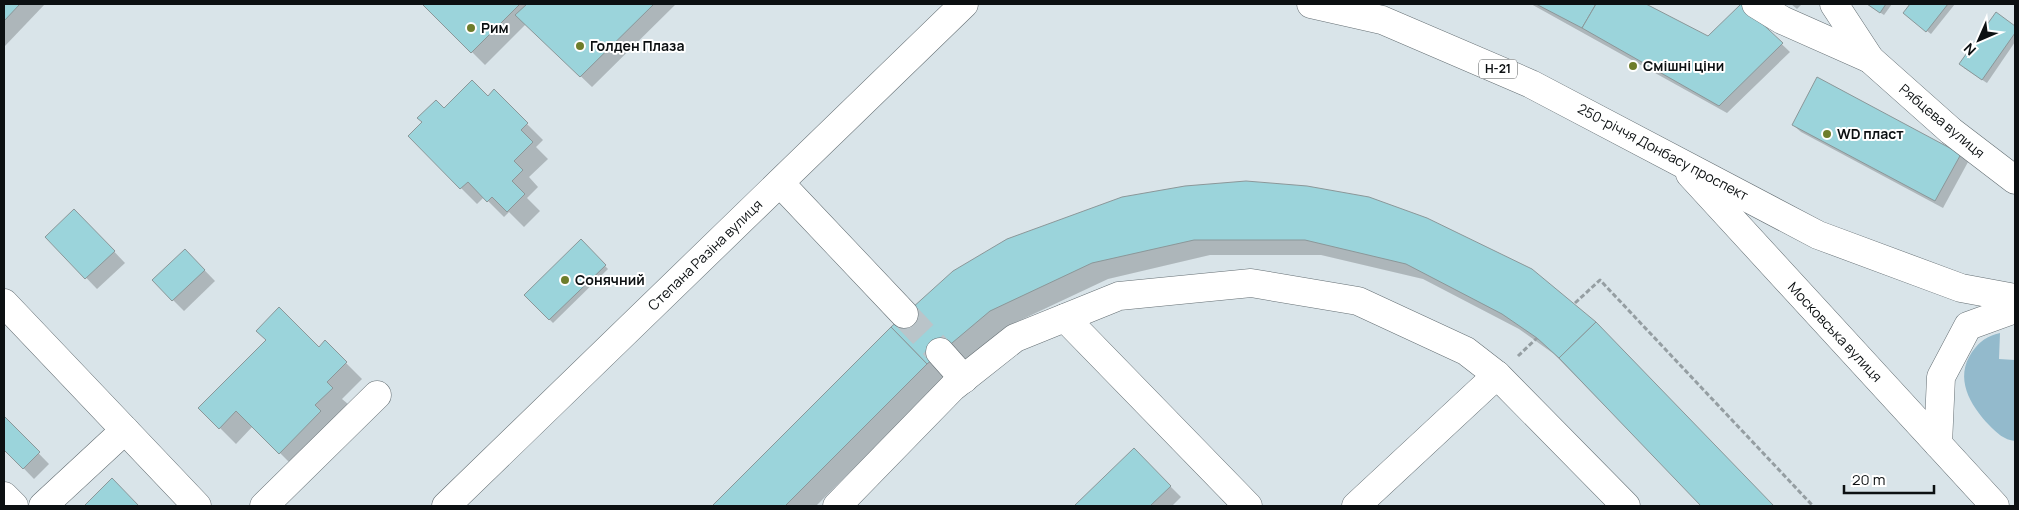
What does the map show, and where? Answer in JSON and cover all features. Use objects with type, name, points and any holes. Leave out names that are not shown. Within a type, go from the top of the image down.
[{"type":"main road","name":"Степана Разіна вулиця","points":[[446,506],[964,4]]},
{"type":"main road","name":"250-річчя Донбасу проспект","points":[[1311,4],[1391,23],[1531,84],[1675,158],[1818,235],[1961,288],[2015,298]]},
{"type":"main road","points":[[1756,4],[1782,20],[1870,59]]},
{"type":"main road","points":[[1834,4],[1870,59]]},
{"type":"main road","name":"Рябцева вулиця","points":[[1870,59],[1952,131],[2015,180]]},
{"type":"main road","name":"Московська вулиця","points":[[1675,158],[1996,506]]},
{"type":"main road","points":[[780,183],[904,314]]},
{"type":"main road","points":[[847,503],[964,379],[1015,338],[1120,296],[1252,283],[1358,302],[1466,351],[1497,375],[1626,506]]},
{"type":"main road","points":[[4,303],[197,506]]},
{"type":"main road","points":[[1938,444],[1941,377],[1968,326],[2015,309]]},
{"type":"main road","points":[[1065,318],[1248,506]]},
{"type":"main road","points":[[940,352],[964,379]]},
{"type":"main road","points":[[1356,506],[1497,375]]},
{"type":"main road","points":[[264,506],[377,395]]},
{"type":"main road","points":[[43,506],[126,430]]},
{"type":"main road","points":[[4,496],[14,506]]},
{"type":"path","points":[[1575,303],[1600,280],[1813,506]]},
{"type":"shaded area","points":[[2000,333],[1999,359],[2015,360],[2015,441],[2001,436],[1982,417],[1971,400],[1964,381],[1964,372],[1972,352],[1984,340]]},
{"type":"building","points":[[4,4],[20,4],[4,21]]},
{"type":"building","name":"Рим","points":[[422,4],[520,4],[471,53]]},
{"type":"building","name":"Голден Плаза","points":[[527,4],[654,4],[580,77],[515,15]]},
{"type":"building","points":[[1536,4],[1596,4],[1582,28]]},
{"type":"building","points":[[1596,4],[1646,4],[1708,36],[1741,4],[1783,43],[1719,106],[1582,28]]},
{"type":"building","points":[[1867,4],[1886,4],[1880,13]]},
{"type":"building","points":[[1910,4],[1948,4],[1926,32],[1903,13]]},
{"type":"building","points":[[1996,12],[2015,26],[2015,33],[1982,80],[1959,64]]},
{"type":"building","points":[[1817,77],[1961,154],[1935,201],[1792,125]]},
{"type":"building","points":[[472,80],[488,96],[494,89],[528,123],[521,130],[533,142],[514,161],[523,170],[512,181],[525,194],[507,212],[492,197],[487,202],[468,182],[460,189],[408,136],[422,122],[417,118],[436,100],[444,108]]},
{"type":"building","points":[[1246,181],[1307,186],[1369,197],[1427,218],[1532,269],[1596,322],[1559,358],[1537,338],[1502,314],[1406,264],[1305,240],[1194,240],[1092,263],[990,311],[927,364],[891,327],[953,271],[1007,239],[1122,197],[1185,186]]},
{"type":"building","points":[[74,209],[115,251],[85,279],[45,237]]},
{"type":"building","name":"Сонячний","points":[[581,239],[606,265],[549,320],[524,295]]},
{"type":"building","points":[[185,249],[205,270],[172,301],[152,280]]},
{"type":"building","points":[[279,307],[319,347],[325,340],[347,362],[327,382],[333,388],[315,405],[321,411],[279,454],[236,411],[219,429],[198,408],[266,340],[256,331]]},
{"type":"building","points":[[1596,322],[1774,506],[1701,506],[1559,358]]},
{"type":"building","points":[[891,327],[927,364],[785,506],[712,506]]},
{"type":"building","points":[[4,416],[40,452],[23,469],[4,450]]},
{"type":"building","points":[[1134,448],[1171,486],[1150,506],[1074,506]]},
{"type":"building","points":[[112,478],[139,506],[84,506]]},
{"type":"tunnel","points":[[904,314],[940,352]]},
{"type":"place","name":"Рим","points":[[471,28]]},
{"type":"place","name":"Голден Плаза","points":[[580,46]]},
{"type":"place","name":"Смішні ціни","points":[[1633,66]]},
{"type":"place","name":"WD пласт","points":[[1827,134]]},
{"type":"place","name":"Сонячний","points":[[565,280]]}]
